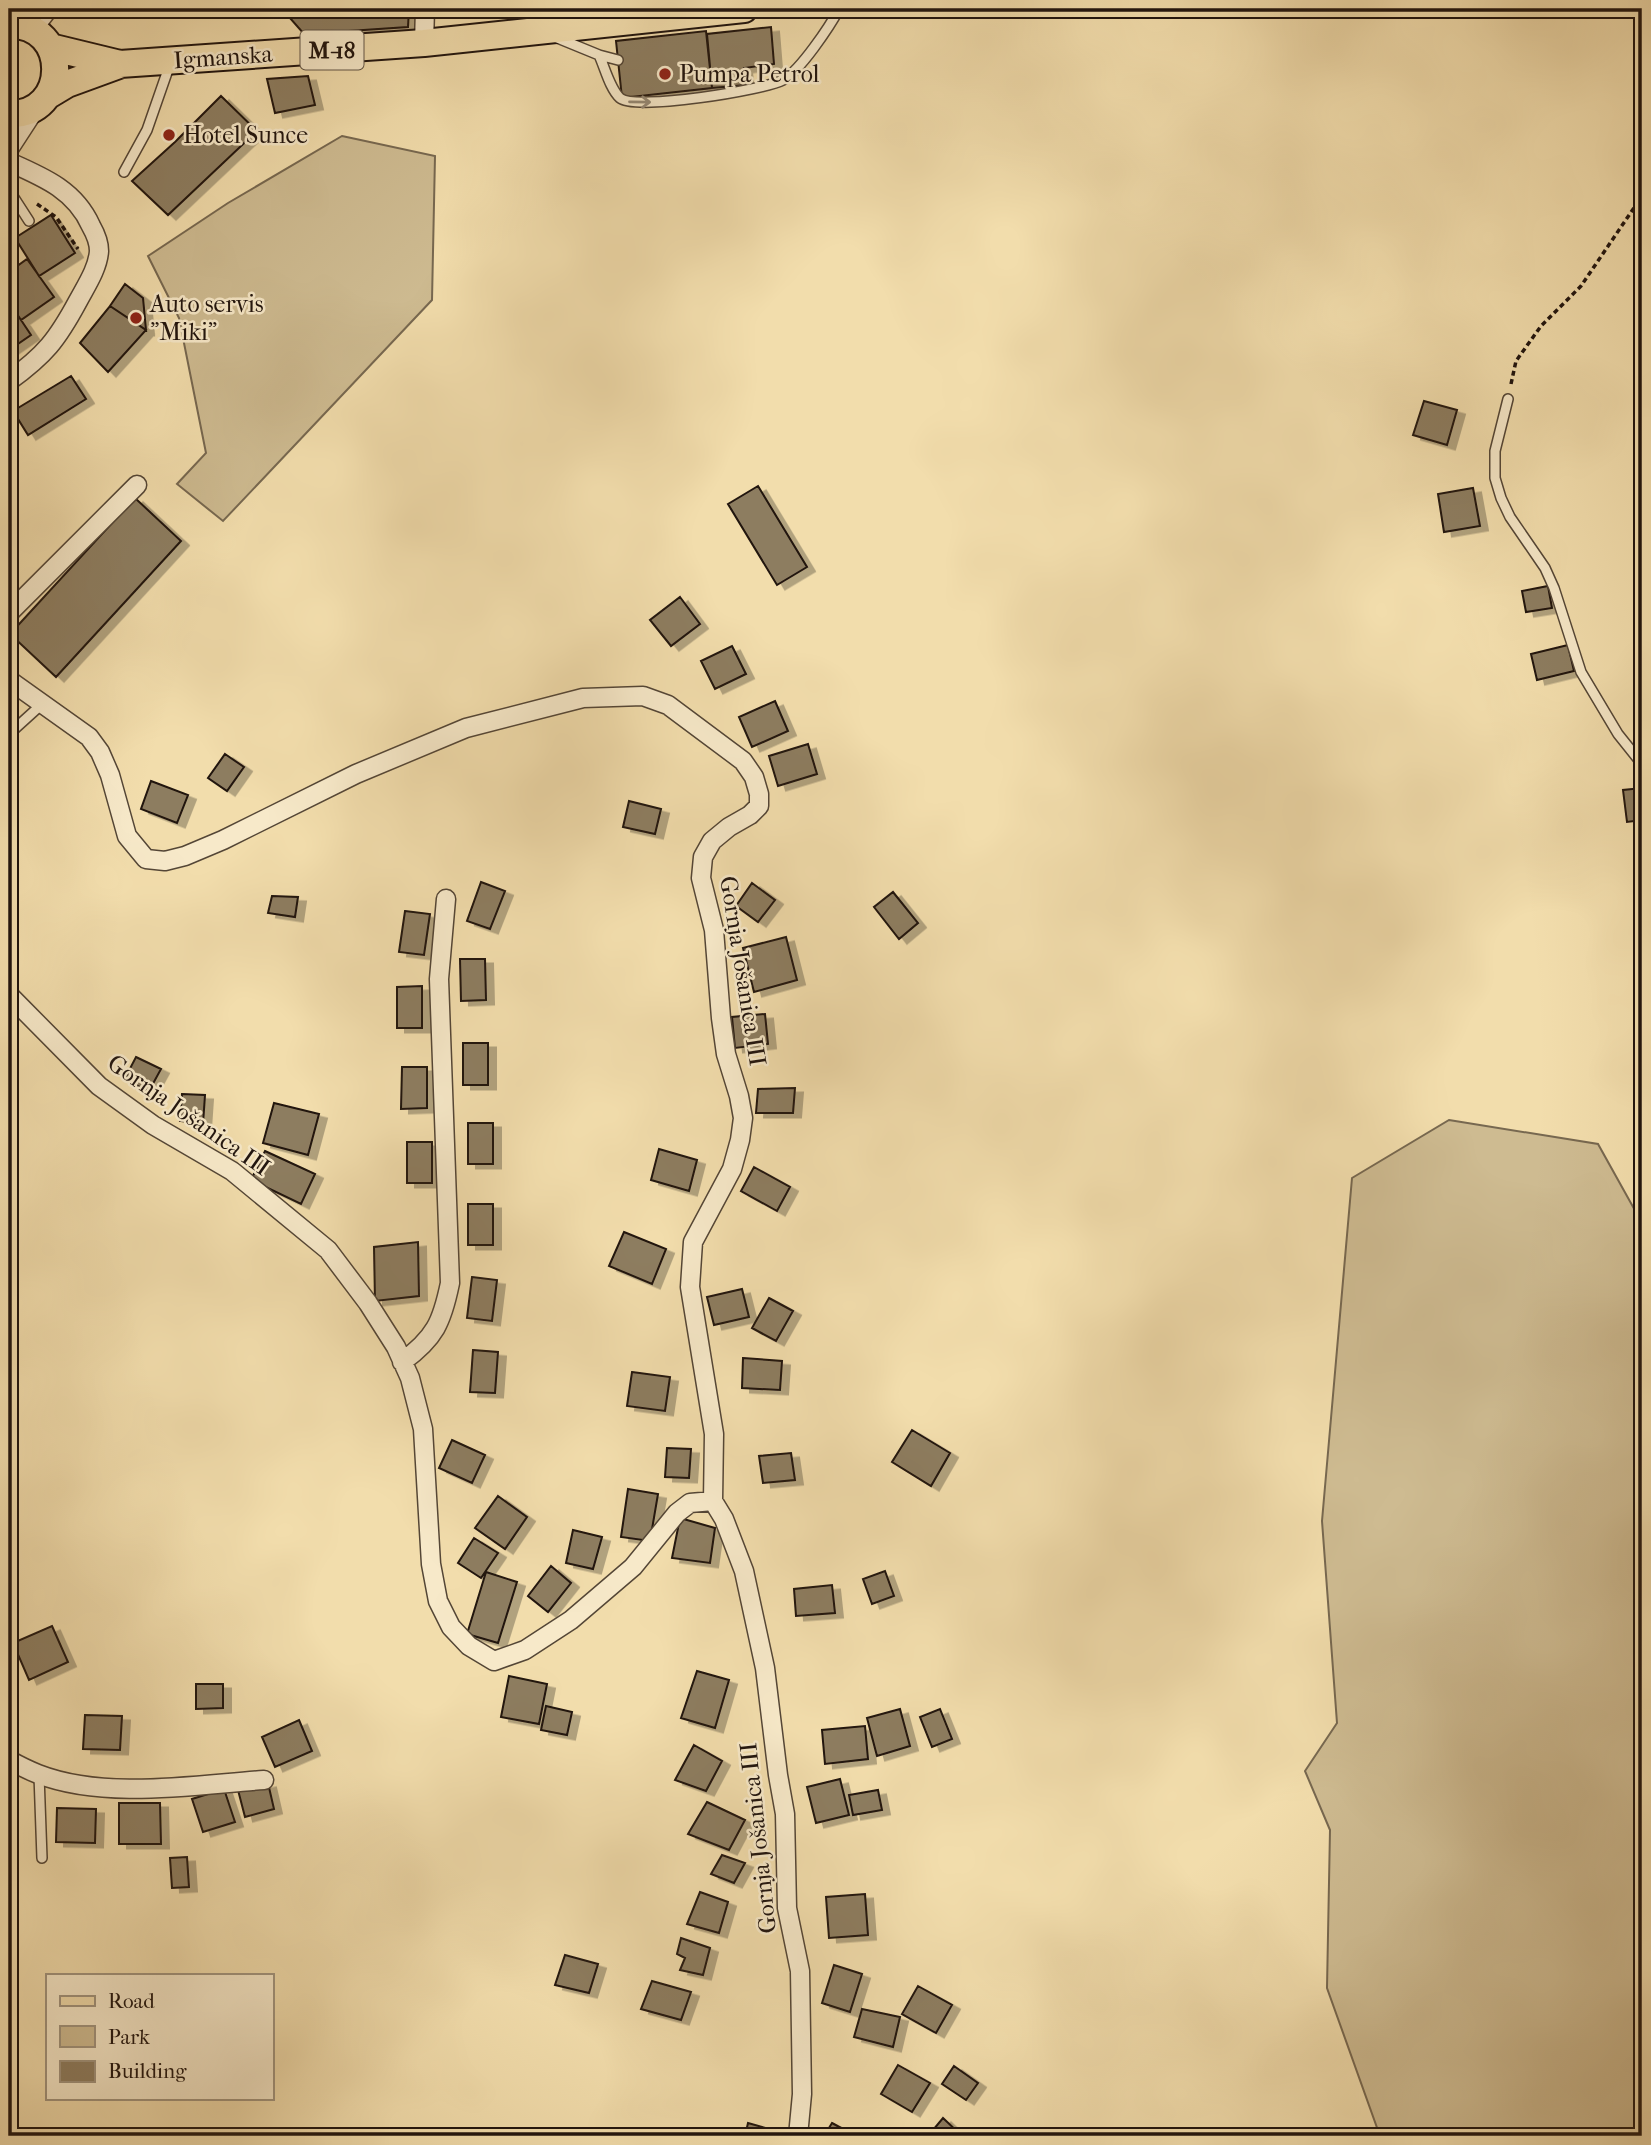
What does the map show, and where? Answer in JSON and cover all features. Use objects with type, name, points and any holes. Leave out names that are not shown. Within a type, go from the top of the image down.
[{"type":"main road","name":"Igmanska","points":[[42,101],[78,80],[120,64],[424,44],[712,17],[744,9]]},
{"type":"main road","name":"Igmanska","points":[[26,28],[120,64]]},
{"type":"main road","points":[[26,28],[55,59],[53,85],[42,101]]},
{"type":"main road","name":"M-18","points":[[9,114],[26,112],[42,101]]},
{"type":"street","points":[[424,44],[425,9]]},
{"type":"street","points":[[9,149],[42,101]]},
{"type":"street","points":[[9,162],[61,188],[84,209],[96,235],[99,251],[94,271],[58,335],[37,361],[9,381]]},
{"type":"street","points":[[9,613],[137,485]]},
{"type":"street","name":"Gornja Jošanica III","points":[[9,680],[89,737],[100,752],[110,775],[127,836],[146,859],[165,861],[185,856],[356,774],[466,729],[583,698],[643,696],[668,705],[743,761],[754,777],[759,806],[712,841],[703,857],[701,878],[714,930],[719,1004],[726,1054],[743,1118],[732,1169],[693,1242],[690,1287],[714,1434],[713,1502],[724,1519],[744,1571],[765,1668],[785,1814],[787,1908],[800,1971],[802,2094],[798,2136]]},
{"type":"street","points":[[402,1362],[419,1350],[433,1334],[444,1311],[450,1283],[439,979],[446,899]]},
{"type":"street","name":"Gornja Jošanica III","points":[[9,995],[99,1086],[153,1125],[232,1171],[328,1250],[368,1303],[396,1347],[410,1378],[423,1429],[431,1564],[438,1601],[451,1627],[469,1646],[494,1661],[525,1650],[571,1620],[633,1567],[677,1513],[690,1503],[713,1502]]},
{"type":"street","points":[[9,1760],[40,1775],[90,1786],[147,1789],[264,1780]]},
{"type":"lane","points":[[26,28],[54,9]]},
{"type":"lane","points":[[600,55],[610,82],[619,97],[626,101],[665,102],[760,89],[785,79],[798,67],[839,9]]},
{"type":"lane","points":[[543,32],[618,60]]},
{"type":"lane","points":[[124,172],[147,130],[172,61]]},
{"type":"lane","points":[[9,190],[29,221]]},
{"type":"lane","points":[[1508,399],[1495,451],[1495,478],[1501,498],[1555,588],[1581,672],[1618,734],[1642,764]]},
{"type":"lane","points":[[9,734],[41,705]]},
{"type":"lane","points":[[40,1775],[42,1858]]},
{"type":"path","points":[[1508,399],[1516,361],[1541,326],[1581,286],[1642,196]]},
{"type":"path","points":[[28,197],[56,217],[94,271]]},
{"type":"green space","points":[[342,136],[435,156],[432,300],[223,521],[177,484],[206,453],[179,318],[148,256],[228,203]]},
{"type":"green space","points":[[1449,1120],[1598,1144],[1642,1223],[1642,2136],[1380,2136],[1327,1988],[1330,1830],[1305,1771],[1337,1723],[1322,1521],[1352,1178]]},
{"type":"building","points":[[282,9],[409,9],[408,27],[304,34]]},
{"type":"building","points":[[771,27],[774,64],[744,68],[746,85],[712,88],[707,34]]},
{"type":"building","name":"Pumpa Petrol","points":[[706,31],[712,88],[622,98],[616,41]]},
{"type":"building","points":[[308,76],[315,105],[275,113],[267,79]]},
{"type":"building","name":"Hotel Sunce","points":[[221,96],[257,131],[168,215],[132,181]]},
{"type":"building","points":[[51,215],[75,253],[39,276],[15,238]]},
{"type":"building","points":[[27,259],[54,297],[21,320],[9,302],[9,272]]},
{"type":"building","name":"Auto servis \"Miki\"","points":[[125,284],[143,298],[146,330],[110,306]]},
{"type":"building","points":[[9,302],[31,335],[9,350]]},
{"type":"building","points":[[110,306],[146,330],[108,372],[80,343]]},
{"type":"building","points":[[71,376],[86,399],[28,435],[13,411]]},
{"type":"building","points":[[1424,401],[1457,410],[1447,445],[1413,435]]},
{"type":"building","points":[[758,486],[807,567],[777,585],[728,504]]},
{"type":"building","points":[[1473,488],[1480,526],[1444,532],[1438,494]]},
{"type":"building","points":[[135,498],[181,541],[56,677],[10,634]]},
{"type":"building","points":[[1548,586],[1552,608],[1526,612],[1522,591]]},
{"type":"building","points":[[680,597],[700,624],[671,646],[650,620]]},
{"type":"building","points":[[1568,645],[1574,671],[1537,680],[1531,654]]},
{"type":"building","points":[[732,646],[746,674],[715,689],[701,661]]},
{"type":"building","points":[[775,701],[788,731],[752,747],[739,717]]},
{"type":"building","points":[[808,744],[817,774],[778,786],[769,756]]},
{"type":"building","points":[[225,754],[244,767],[227,791],[208,778]]},
{"type":"building","points":[[151,781],[188,795],[177,823],[141,809]]},
{"type":"building","points":[[1642,788],[1642,820],[1627,822],[1623,790]]},
{"type":"building","points":[[629,801],[661,809],[655,834],[623,827]]},
{"type":"building","points":[[481,882],[505,891],[490,929],[467,921]]},
{"type":"building","points":[[752,883],[775,900],[758,922],[736,906]]},
{"type":"building","points":[[893,892],[918,923],[899,939],[874,907]]},
{"type":"building","points":[[272,896],[298,897],[295,917],[268,913]]},
{"type":"building","points":[[405,911],[430,914],[424,955],[399,952]]},
{"type":"building","points":[[786,937],[797,980],[754,992],[743,948]]},
{"type":"building","points":[[460,959],[485,959],[486,1000],[461,1001]]},
{"type":"building","points":[[422,986],[422,1028],[397,1028],[397,987]]},
{"type":"building","points":[[765,1014],[768,1044],[735,1048],[732,1017]]},
{"type":"building","points":[[463,1043],[488,1043],[488,1085],[463,1085]]},
{"type":"building","points":[[136,1057],[161,1069],[149,1091],[124,1080]]},
{"type":"building","points":[[402,1067],[427,1067],[427,1108],[401,1109]]},
{"type":"building","points":[[795,1088],[793,1113],[756,1113],[758,1089]]},
{"type":"building","points":[[182,1094],[205,1095],[203,1124],[180,1121]]},
{"type":"building","points":[[274,1103],[319,1114],[308,1155],[263,1143]]},
{"type":"building","points":[[468,1123],[493,1123],[493,1164],[468,1164]]},
{"type":"building","points":[[407,1142],[432,1142],[432,1183],[407,1183]]},
{"type":"building","points":[[659,1149],[697,1160],[689,1191],[651,1180]]},
{"type":"building","points":[[265,1151],[315,1174],[301,1204],[251,1180]]},
{"type":"building","points":[[754,1167],[790,1187],[777,1211],[741,1191]]},
{"type":"building","points":[[468,1204],[493,1204],[493,1245],[468,1245]]},
{"type":"building","points":[[624,1232],[666,1249],[652,1284],[609,1266]]},
{"type":"building","points":[[418,1242],[419,1296],[375,1301],[374,1247]]},
{"type":"building","points":[[472,1277],[497,1280],[492,1321],[467,1318]]},
{"type":"building","points":[[742,1289],[749,1317],[714,1325],[707,1297]]},
{"type":"building","points":[[769,1298],[793,1311],[776,1341],[752,1328]]},
{"type":"building","points":[[473,1350],[498,1352],[495,1393],[470,1392]]},
{"type":"building","points":[[743,1358],[782,1361],[780,1390],[742,1388]]},
{"type":"building","points":[[632,1372],[670,1377],[665,1411],[627,1406]]},
{"type":"building","points":[[912,1430],[950,1453],[931,1486],[892,1462]]},
{"type":"building","points":[[452,1440],[485,1455],[472,1483],[439,1468]]},
{"type":"building","points":[[667,1448],[691,1449],[689,1478],[665,1477]]},
{"type":"building","points":[[791,1453],[795,1480],[763,1483],[759,1456]]},
{"type":"building","points":[[628,1489],[658,1494],[650,1541],[621,1537]]},
{"type":"building","points":[[498,1496],[527,1517],[505,1549],[475,1528]]},
{"type":"building","points":[[680,1518],[715,1528],[710,1563],[672,1558]]},
{"type":"building","points":[[573,1530],[602,1537],[593,1569],[566,1563]]},
{"type":"building","points":[[474,1538],[498,1553],[481,1578],[458,1563]]},
{"type":"building","points":[[551,1566],[571,1583],[548,1612],[528,1596]]},
{"type":"building","points":[[885,1571],[894,1596],[872,1604],[863,1579]]},
{"type":"building","points":[[486,1572],[517,1582],[498,1643],[467,1634]]},
{"type":"building","points":[[832,1585],[835,1613],[796,1616],[794,1589]]},
{"type":"building","points":[[52,1626],[68,1662],[29,1680],[13,1643]]},
{"type":"building","points":[[697,1671],[729,1680],[715,1728],[681,1718]]},
{"type":"building","points":[[509,1676],[547,1684],[539,1724],[501,1717]]},
{"type":"building","points":[[196,1684],[223,1684],[223,1708],[196,1709]]},
{"type":"building","points":[[546,1706],[572,1712],[567,1735],[541,1730]]},
{"type":"building","points":[[900,1709],[910,1746],[877,1756],[867,1718]]},
{"type":"building","points":[[940,1709],[952,1739],[932,1747],[920,1717]]},
{"type":"building","points":[[85,1715],[122,1716],[120,1750],[83,1749]]},
{"type":"building","points":[[299,1720],[312,1751],[275,1767],[262,1737]]},
{"type":"building","points":[[865,1726],[868,1759],[825,1764],[822,1730]]},
{"type":"building","points":[[694,1745],[722,1761],[706,1791],[675,1780]]},
{"type":"building","points":[[840,1779],[849,1815],[816,1823],[807,1787]]},
{"type":"building","points":[[268,1783],[274,1809],[245,1817],[238,1790]]},
{"type":"building","points":[[224,1789],[235,1822],[203,1832],[192,1799]]},
{"type":"building","points":[[878,1790],[882,1810],[853,1815],[849,1795]]},
{"type":"building","points":[[707,1802],[745,1820],[729,1850],[688,1834]]},
{"type":"building","points":[[119,1803],[160,1803],[161,1844],[119,1844]]},
{"type":"building","points":[[57,1808],[96,1809],[95,1843],[56,1842]]},
{"type":"building","points":[[722,1855],[745,1863],[734,1883],[711,1874]]},
{"type":"building","points":[[187,1857],[189,1887],[172,1888],[170,1858]]},
{"type":"building","points":[[700,1892],[728,1902],[719,1933],[687,1924]]},
{"type":"building","points":[[865,1894],[868,1935],[829,1938],[826,1897]]},
{"type":"building","points":[[681,1938],[710,1948],[703,1975],[680,1970],[685,1958],[677,1954]]},
{"type":"building","points":[[565,1955],[598,1964],[589,1993],[555,1985]]},
{"type":"building","points":[[834,1965],[862,1974],[850,2012],[822,2003]]},
{"type":"building","points":[[652,1981],[691,1992],[681,2020],[641,2009]]},
{"type":"building","points":[[918,1986],[952,2005],[936,2033],[902,2014]]},
{"type":"building","points":[[862,2009],[900,2017],[893,2047],[854,2037]]},
{"type":"building","points":[[898,2065],[930,2083],[912,2112],[881,2094]]},
{"type":"building","points":[[954,2066],[978,2083],[966,2100],[942,2084]]},
{"type":"building","points":[[943,2118],[962,2136],[928,2136]]},
{"type":"building","points":[[748,2123],[776,2131],[774,2136],[745,2136]]},
{"type":"building","points":[[832,2123],[856,2136],[824,2136]]},
{"type":"place","name":"Pumpa Petrol","points":[[665,74]]},
{"type":"place","name":"Hotel Sunce","points":[[169,135]]},
{"type":"place","name":"Auto servis \"Miki\"","points":[[136,318]]}]
